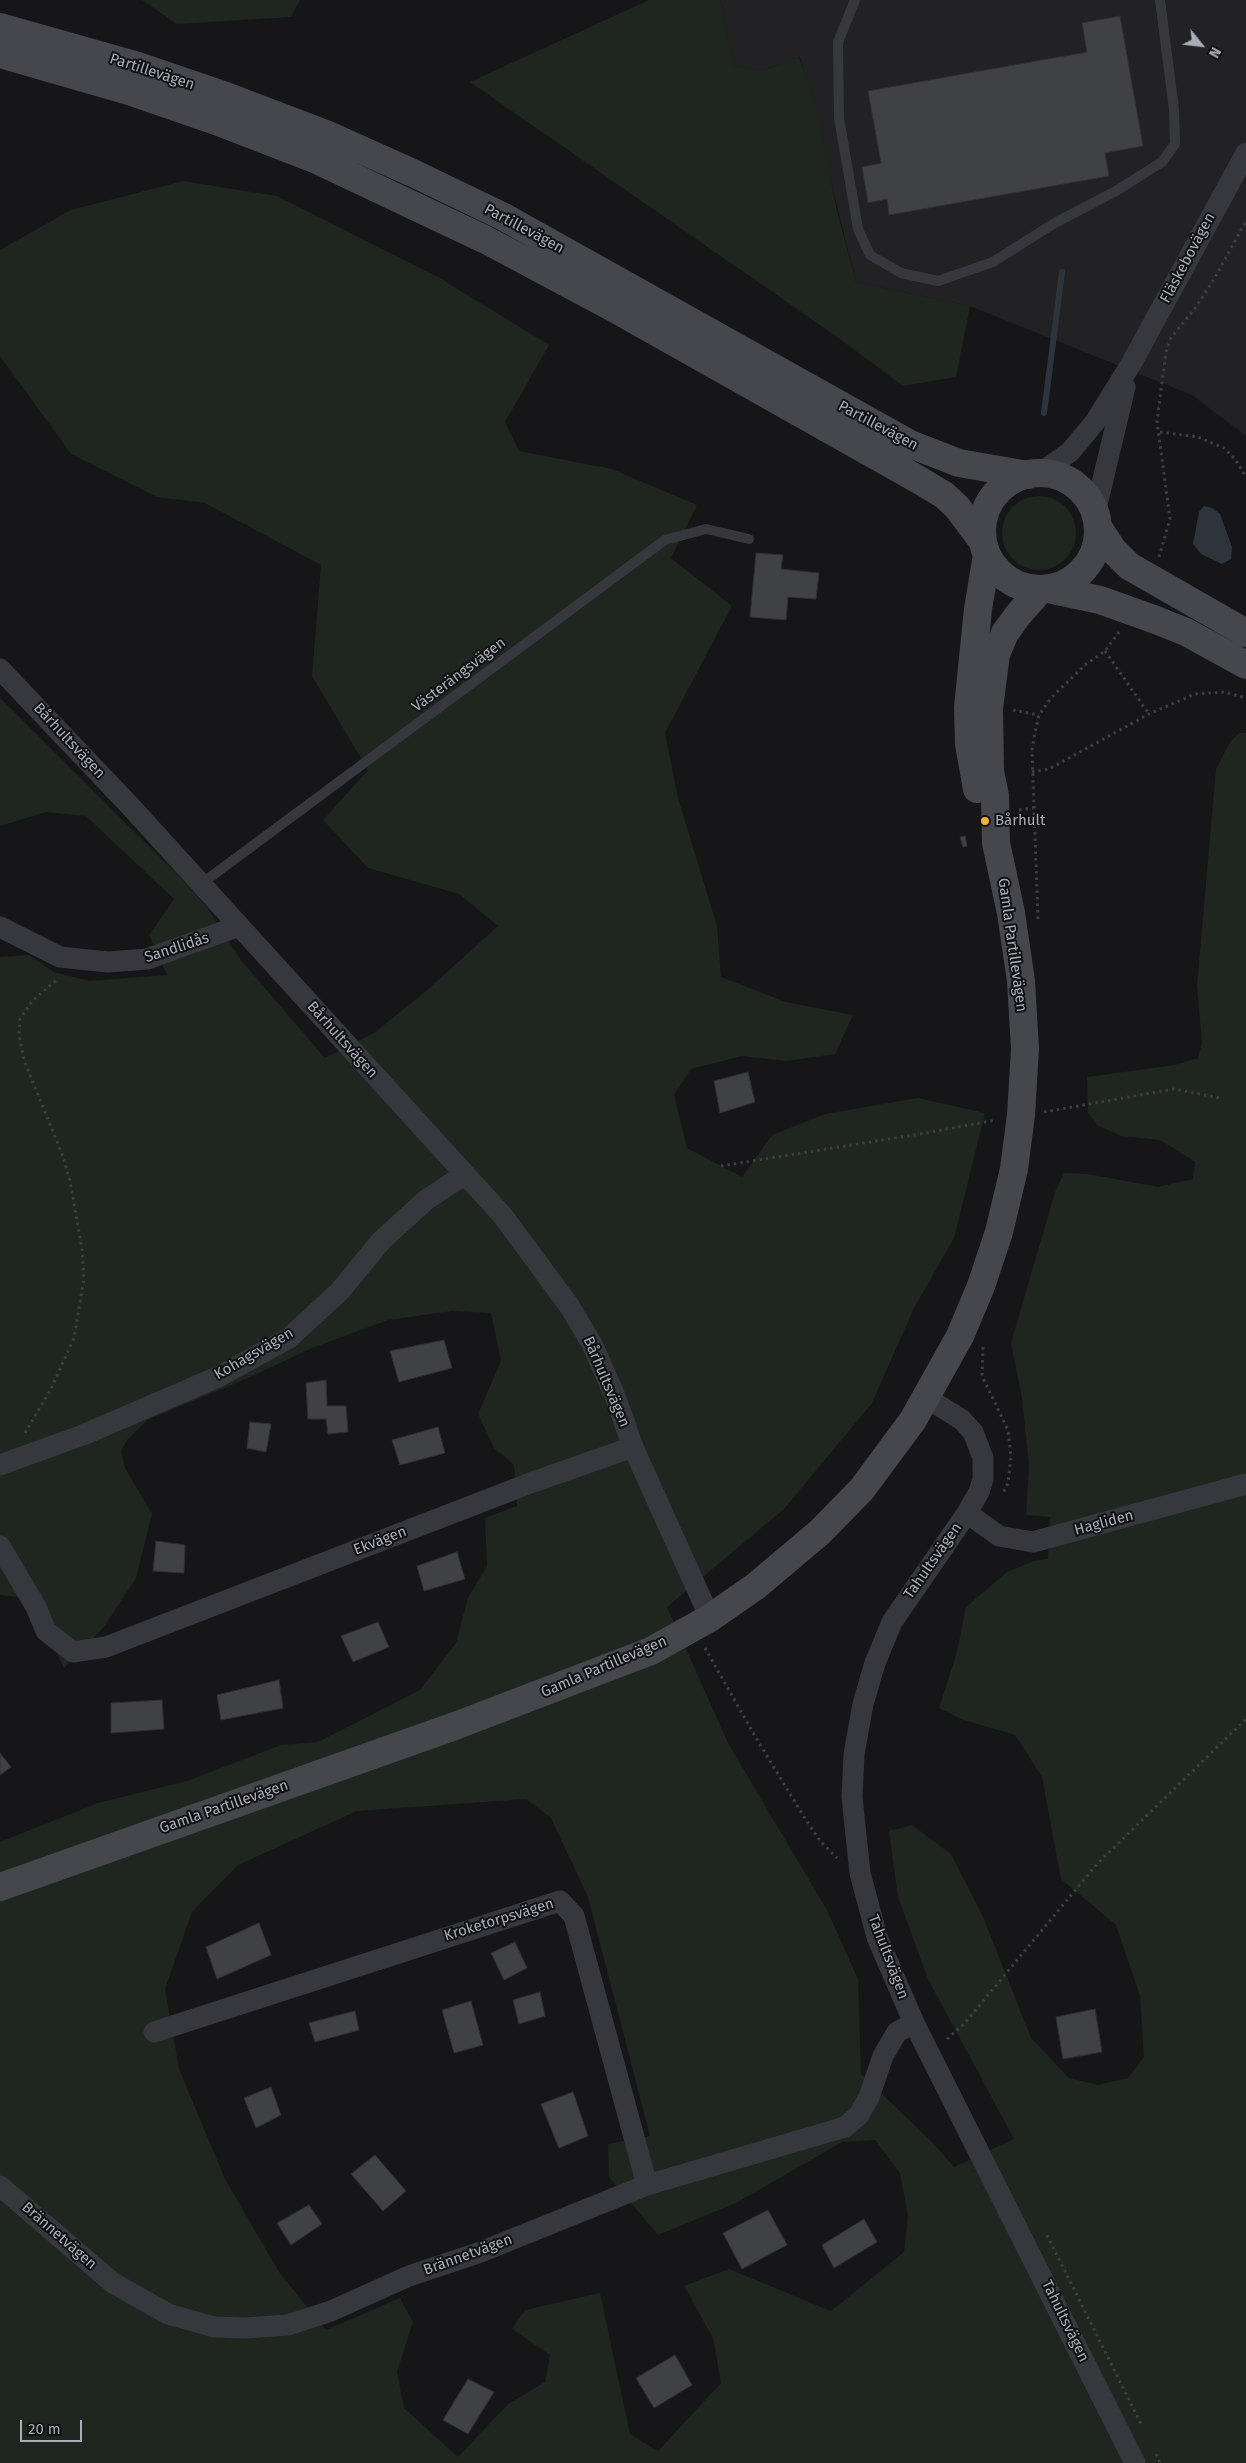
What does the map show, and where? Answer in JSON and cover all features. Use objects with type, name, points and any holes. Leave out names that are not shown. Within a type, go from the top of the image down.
[{"type":"street","name":"Partillevägen","points":[[0,27],[138,66],[226,96],[326,134],[502,216],[910,444],[960,463],[1034,474]]},
{"type":"street","name":"Partillevägen","points":[[0,54],[129,91],[216,121],[317,160],[478,236],[619,311],[944,495],[957,507],[985,549]]},
{"type":"street","name":"Fläskebovägen","points":[[1034,474],[1070,452],[1080,442],[1131,364],[1246,153]]},
{"type":"street","name":"Fläskebovägen","points":[[1097,520],[1115,426],[1131,364]]},
{"type":"street","points":[[1246,633],[1129,566],[1113,550],[1084,494],[1068,480],[1054,475],[1034,474],[1014,480],[1001,488],[992,500],[984,520],[985,549],[994,567],[1009,580],[1028,588],[1045,589],[1100,600],[1156,620],[1186,632],[1246,665]]},
{"type":"street","points":[[1045,589],[1062,585],[1086,568],[1095,549],[1097,520]]},
{"type":"street","name":"Gamla Partillevägen","points":[[985,549],[968,707],[968,744],[985,821],[996,844]]},
{"type":"street","name":"Gamla Partillevägen","points":[[0,1887],[526,1700],[651,1651],[702,1622],[756,1586],[820,1532],[868,1481],[927,1398],[960,1336],[981,1286],[999,1232],[1014,1169],[1021,1115],[1025,1049],[1021,981],[996,844],[995,796],[990,771],[988,708],[995,662],[1005,633],[1018,614],[1045,589]]},
{"type":"street","name":"Bårhultsvägen","points":[[0,669],[201,884],[503,1216],[570,1307],[592,1344],[616,1396],[633,1447]]},
{"type":"street","name":"Sandlidås","points":[[0,927],[60,957],[108,962],[147,959],[239,926]]},
{"type":"street","name":"Kohagsvägen","points":[[2,1464],[83,1435],[220,1376],[289,1338],[340,1290],[381,1240],[426,1200],[464,1175]]},
{"type":"street","name":"Tahultsvägen","points":[[927,1398],[962,1420],[973,1432],[980,1447],[984,1468],[983,1479],[979,1492],[967,1513],[892,1622],[875,1664],[863,1704],[854,1754],[852,1797],[860,1872],[877,1937],[914,2023],[1135,2463]]},
{"type":"street","points":[[633,1447],[702,1622]]},
{"type":"street","name":"Ekvägen","points":[[0,1546],[36,1607],[46,1631],[73,1652],[106,1647],[533,1482],[633,1447]]},
{"type":"street","name":"Hagliden","points":[[967,1513],[999,1536],[1033,1542],[1246,1484]]},
{"type":"street","name":"Kroketorpsvägen","points":[[154,2032],[560,1900],[574,1916],[646,2185]]},
{"type":"street","name":"Brännetvägen","points":[[0,2186],[114,2283],[168,2314],[214,2327],[246,2328],[288,2325],[331,2311],[409,2276],[478,2253],[646,2185],[845,2127],[859,2115],[869,2097],[883,2056],[897,2032],[914,2023]]},
{"type":"lane","points":[[855,0],[838,42],[839,118],[858,229],[870,255],[900,273],[938,281],[993,262],[1053,224],[1116,191],[1162,162],[1175,144],[1174,109],[1160,0]]},
{"type":"lane","name":"Västerängsvägen","points":[[201,884],[666,540],[706,530],[749,539]]},
{"type":"path","points":[[1156,566],[1166,540],[1170,519],[1160,432],[1157,421],[1166,352],[1171,338],[1196,307],[1246,221]]},
{"type":"path","points":[[1160,432],[1198,436],[1213,442],[1224,448],[1235,459],[1246,477]]},
{"type":"path","points":[[1105,651],[1149,714]]},
{"type":"path","points":[[1032,772],[1048,769],[1149,714],[1195,694],[1225,692],[1246,698]]},
{"type":"path","points":[[1012,811],[1033,808]]},
{"type":"path","points":[[2,1464],[36,1416],[67,1354],[74,1338],[84,1278],[82,1249],[70,1180],[62,1154],[24,1060],[19,1035],[20,1019],[33,1000],[62,976]]},
{"type":"path","points":[[721,1166],[920,1134],[1174,1089],[1220,1098]]},
{"type":"path","points":[[702,1622],[759,1743],[821,1842],[843,1865],[860,1872]]},
{"type":"path","points":[[947,2039],[964,2024],[1097,1864],[1246,1719]]},
{"type":"shaded area","points":[[142,0],[300,0],[291,17],[177,24]]},
{"type":"shaded area","points":[[649,0],[720,0],[733,66],[762,71],[799,57],[817,112],[837,211],[856,282],[970,306],[956,377],[903,386],[833,334],[470,82]]},
{"type":"shaded area","points":[[720,0],[1246,0],[1246,436],[1192,395],[970,306],[856,282],[800,57],[762,71],[732,66]]},
{"type":"shaded area","points":[[183,181],[277,196],[438,277],[549,345],[505,422],[519,451],[612,469],[697,505],[671,558],[732,606],[665,733],[678,798],[717,926],[721,977],[786,1002],[853,1015],[835,1054],[787,1061],[742,1056],[691,1069],[674,1095],[687,1148],[742,1177],[772,1135],[825,1114],[918,1098],[985,1113],[954,1238],[914,1308],[872,1403],[784,1509],[667,1607],[729,1745],[827,1910],[858,1979],[861,2074],[933,2143],[954,2167],[1014,2139],[928,1979],[898,1897],[889,1831],[912,1825],[951,1854],[984,1919],[1031,2038],[1069,2078],[1098,2085],[1128,2078],[1144,2057],[1140,1996],[1116,1925],[1061,1879],[1042,1777],[1015,1735],[961,1719],[939,1708],[957,1652],[966,1607],[1007,1572],[1034,1561],[1048,1559],[1050,1517],[1026,1515],[1029,1465],[1022,1398],[1011,1343],[1055,1192],[1064,1173],[1088,1174],[1158,1187],[1193,1179],[1195,1162],[1160,1140],[1121,1136],[1097,1125],[1088,1113],[1087,1077],[1175,1065],[1198,1058],[1202,1043],[1197,986],[1216,769],[1230,742],[1239,733],[1246,733],[1246,2463],[0,2463],[0,1842],[98,1803],[187,1781],[281,1745],[318,1742],[420,1690],[456,1643],[468,1598],[487,1566],[485,1518],[517,1506],[514,1465],[494,1448],[478,1414],[501,1361],[491,1313],[452,1311],[388,1320],[312,1348],[246,1379],[147,1420],[127,1440],[121,1451],[125,1468],[152,1514],[136,1578],[104,1627],[64,1668],[31,1598],[0,1595],[0,957],[29,955],[54,972],[89,981],[167,975],[149,935],[174,899],[86,816],[46,812],[0,826],[0,698],[175,872],[206,906],[240,959],[325,1058],[374,1033],[426,991],[498,926],[459,894],[368,868],[323,820],[368,770],[312,676],[321,565],[205,503],[157,497],[71,454],[0,356],[0,250],[71,210]],"holes":[[[526,1799],[551,1818],[588,1897],[650,2136],[608,2144],[609,2177],[658,2235],[738,2202],[842,2142],[875,2140],[900,2173],[908,2216],[904,2252],[831,2311],[729,2269],[684,2286],[713,2338],[721,2383],[658,2451],[630,2434],[600,2293],[525,2310],[512,2329],[550,2355],[545,2382],[508,2404],[458,2457],[404,2408],[397,2372],[413,2322],[400,2298],[326,2330],[279,2272],[225,2179],[179,2069],[165,1989],[192,1912],[238,1865],[357,1811]]]},
{"type":"shaded area","points":[[1039,496],[1053,499],[1065,507],[1073,519],[1076,533],[1073,547],[1065,559],[1053,567],[1039,570],[1025,567],[1013,559],[1005,547],[1002,533],[1005,519],[1013,507],[1025,499]]},
{"type":"shaded area","points":[[1204,506],[1212,508],[1220,514],[1232,547],[1231,559],[1222,564],[1201,554],[1193,544],[1199,512]]},
{"type":"building","points":[[1120,16],[1143,146],[1105,153],[1109,176],[889,215],[887,199],[868,203],[862,167],[881,163],[868,91],[1087,52],[1082,23]]},
{"type":"building","points":[[756,553],[783,555],[781,569],[819,573],[816,599],[788,597],[786,620],[750,617]]},
{"type":"building","points":[[965,836],[967,846],[963,847],[960,837]]},
{"type":"building","points":[[748,1072],[755,1102],[720,1113],[714,1081]]},
{"type":"building","points":[[444,1340],[452,1368],[399,1382],[390,1351]]},
{"type":"building","points":[[326,1380],[327,1406],[346,1406],[348,1432],[328,1434],[326,1419],[308,1419],[306,1383]]},
{"type":"building","points":[[250,1422],[271,1424],[266,1452],[247,1448]]},
{"type":"building","points":[[438,1427],[445,1453],[400,1465],[392,1440]]},
{"type":"building","points":[[156,1541],[185,1545],[184,1573],[153,1571]]},
{"type":"building","points":[[457,1552],[465,1579],[424,1591],[417,1566]]},
{"type":"building","points":[[378,1622],[389,1647],[353,1662],[341,1636]]},
{"type":"building","points":[[279,1680],[283,1708],[221,1720],[217,1695]]},
{"type":"building","points":[[162,1700],[164,1729],[111,1733],[111,1703]]},
{"type":"building","points":[[0,1753],[11,1767],[0,1775]]},
{"type":"building","points":[[259,1923],[271,1955],[217,1979],[206,1947]]},
{"type":"building","points":[[515,1942],[527,1968],[504,1980],[491,1953]]},
{"type":"building","points":[[540,1992],[545,2016],[519,2024],[513,2000]]},
{"type":"building","points":[[471,2001],[483,2045],[454,2053],[442,2010]]},
{"type":"building","points":[[1095,2009],[1102,2052],[1063,2059],[1056,2017]]},
{"type":"building","points":[[355,2011],[359,2030],[315,2042],[309,2023]]},
{"type":"building","points":[[271,2087],[281,2115],[256,2128],[244,2098]]},
{"type":"building","points":[[573,2092],[588,2136],[559,2148],[541,2104]]},
{"type":"building","points":[[375,2155],[406,2191],[383,2211],[351,2174]]},
{"type":"building","points":[[309,2205],[322,2224],[291,2245],[277,2223]]},
{"type":"building","points":[[768,2210],[787,2245],[742,2269],[723,2233]]},
{"type":"building","points":[[864,2219],[877,2242],[834,2268],[822,2245]]},
{"type":"building","points":[[675,2355],[692,2385],[654,2408],[636,2378]]},
{"type":"building","points":[[468,2379],[494,2392],[468,2434],[443,2420]]},
{"type":"waterway","points":[[1044,413],[1062,272]]},
{"type":"place","name":"Bårhult","points":[[985,821]]}]
